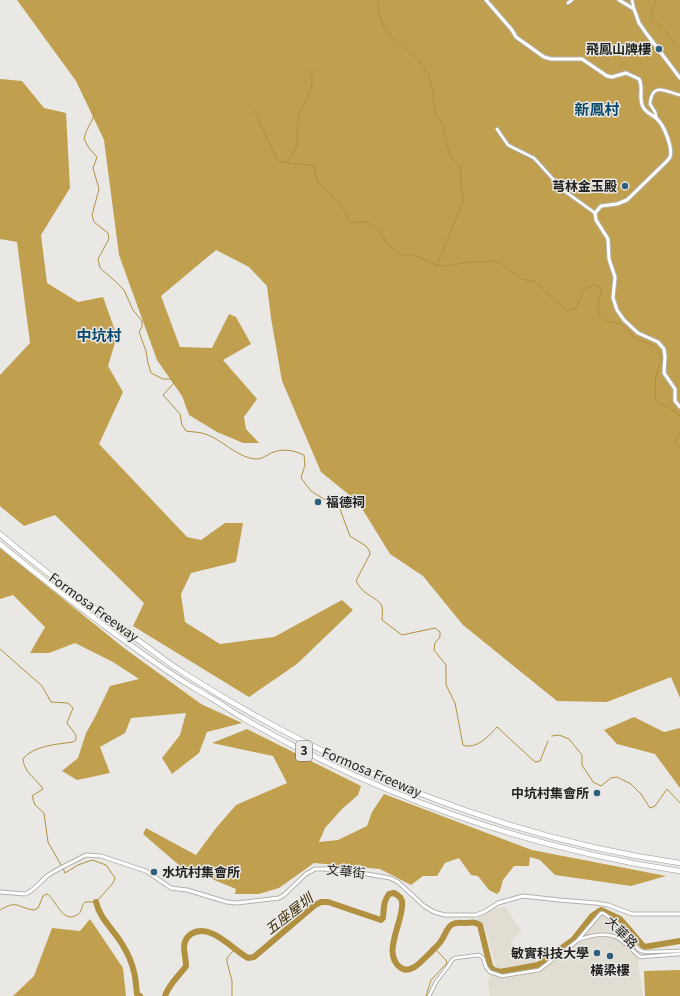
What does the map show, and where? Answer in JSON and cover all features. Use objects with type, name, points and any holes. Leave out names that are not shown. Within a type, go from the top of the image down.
[{"type":"highway","name":"Formosa Freeway","points":[[0,534],[75,595],[182,672],[246,710],[314,747],[413,791],[525,829],[592,847],[680,864]]},
{"type":"highway","name":"Formosa Freeway","points":[[0,544],[71,601],[179,679],[242,718],[311,754],[410,798],[523,837],[583,852],[653,867],[680,871]]},
{"type":"street","points":[[486,0],[516,37],[544,57],[551,59],[579,58],[606,76],[612,77],[626,73],[639,79],[641,82],[641,100],[643,108],[657,118]]},
{"type":"street","points":[[568,3],[572,0]]},
{"type":"street","points":[[619,0],[634,9]]},
{"type":"street","points":[[632,0],[639,23],[680,78]]},
{"type":"street","points":[[595,213],[601,206],[617,204],[632,196],[661,168],[670,157],[668,140],[650,104],[652,94],[657,90],[663,89],[680,95]]},
{"type":"street","points":[[497,129],[508,145],[534,158],[563,190],[595,213],[596,220],[608,239],[609,259],[615,277],[613,298],[617,310],[624,320],[638,333],[658,342],[664,349],[664,373],[675,389],[675,401],[680,407]]},
{"type":"street","name":"文華街","points":[[0,892],[29,893],[42,880],[86,855],[101,856],[146,871],[171,888],[187,890],[231,902],[279,898],[286,894],[310,872],[324,869],[361,872],[390,878],[398,882],[424,906],[434,912],[445,914],[476,915],[498,903],[523,896],[596,902],[632,914],[680,914]]},
{"type":"street","name":"大華路","points":[[429,996],[436,982],[455,958],[479,955],[483,958],[486,967],[490,972],[502,976],[539,970],[577,940],[598,915],[603,913],[609,917],[639,950],[645,952],[680,951]]},
{"type":"street","name":"大華路","points":[[577,940],[589,936],[610,936],[618,938],[640,957],[680,954]]},
{"type":"shaded area","points":[[17,0],[680,0],[680,698],[671,677],[607,702],[557,701],[463,625],[423,576],[390,554],[358,502],[321,472],[282,381],[267,286],[249,267],[216,250],[161,296],[180,347],[212,348],[229,314],[236,317],[251,344],[223,360],[257,399],[244,417],[246,429],[259,443],[243,443],[217,432],[189,415],[182,396],[157,360],[119,255],[104,140],[76,81]]},
{"type":"shaded area","points":[[0,79],[22,81],[44,108],[66,113],[70,188],[41,235],[47,283],[78,302],[103,297],[117,336],[108,366],[123,392],[99,444],[187,537],[201,540],[225,523],[243,523],[236,562],[191,573],[181,594],[185,622],[220,644],[274,637],[342,600],[353,610],[297,664],[249,697],[133,626],[144,603],[55,515],[24,526],[0,506],[0,375],[30,343],[17,242],[0,239]]},
{"type":"shaded area","points":[[0,548],[124,648],[201,704],[242,723],[207,732],[199,753],[172,774],[162,758],[180,735],[186,713],[131,718],[125,733],[100,747],[110,773],[77,780],[62,771],[78,758],[86,733],[110,686],[139,679],[113,662],[75,643],[49,653],[30,653],[45,627],[13,595],[0,599]]},
{"type":"shaded area","points":[[634,717],[664,732],[680,728],[680,788],[655,754],[617,744],[604,730]]},
{"type":"shaded area","points":[[247,729],[361,786],[358,795],[342,809],[325,828],[319,842],[338,840],[367,826],[372,812],[384,794],[532,850],[666,876],[631,886],[555,875],[540,860],[530,857],[529,866],[514,866],[503,880],[500,891],[497,894],[489,890],[478,876],[471,875],[459,858],[445,863],[437,876],[423,876],[411,885],[380,869],[314,863],[279,888],[259,894],[235,894],[236,889],[180,866],[143,834],[146,828],[196,855],[216,828],[236,805],[287,783],[273,756],[212,743]]},
{"type":"shaded area","name":"敏實科技大學","points":[[506,907],[522,932],[511,940],[516,955],[532,951],[540,970],[603,913],[638,955],[643,996],[490,996],[488,981],[495,964],[485,927],[476,919],[495,908]]},
{"type":"shaded area","points":[[90,919],[123,968],[126,996],[13,996],[34,976],[52,928],[80,931]]},
{"type":"shaded area","points":[[680,970],[680,996],[645,996],[644,971]]},
{"type":"waterway","points":[[378,0],[379,14],[384,28],[419,61],[428,73],[433,91],[435,114],[442,123],[450,156],[460,166],[463,202],[437,265]]},
{"type":"waterway","points":[[656,0],[652,11],[652,17],[665,30],[674,44],[680,47]]},
{"type":"waterway","points":[[312,68],[312,85],[310,92],[298,115],[297,146],[287,163],[313,165],[318,183],[329,192],[345,211],[348,218],[353,223],[366,222],[373,225],[389,246],[401,255],[414,255],[437,265],[446,266],[470,262],[497,261],[521,279],[535,282],[567,311],[576,308],[585,288],[595,285],[602,289],[598,304],[599,315],[606,321],[621,324],[635,338],[653,345],[659,351],[661,360],[655,379],[656,401],[680,416]]},
{"type":"waterway","points":[[94,106],[93,119],[84,139],[89,148],[97,157],[93,168],[99,189],[92,215],[94,222],[108,233],[109,239],[98,259],[100,268],[124,290],[133,310],[142,321],[142,327],[139,332],[146,351],[151,373],[163,379],[171,379],[174,383],[163,395],[180,414],[182,425],[186,431],[208,435],[238,453],[251,458],[259,459],[275,451],[284,450],[304,455],[305,465],[301,478],[311,491],[340,509],[350,536],[366,546],[369,550],[370,554],[356,581],[362,590],[380,603],[382,606],[382,620],[402,635],[435,628],[440,632],[440,637],[435,643],[434,650],[446,665],[446,685],[455,703],[463,745],[473,746],[477,744],[486,738],[497,727],[535,762],[540,761],[548,741]]},
{"type":"waterway","points":[[255,111],[278,161],[287,163]]},
{"type":"waterway","points":[[680,432],[675,442],[680,447]]},
{"type":"waterway","points":[[0,649],[42,686],[51,702],[68,703],[73,708],[67,723],[76,735],[76,740],[73,742],[39,748],[32,751],[23,759],[28,772],[43,789],[32,796],[35,805],[44,813],[48,842],[61,865]]},
{"type":"waterway","points":[[552,736],[559,735],[569,739],[582,755],[582,765],[593,782],[601,786],[611,778],[617,777],[631,784],[641,794],[650,808],[655,806],[667,789],[680,803]]},
{"type":"waterway","points":[[0,910],[11,905],[17,905],[34,910],[38,908],[43,896],[47,894],[63,914],[72,917],[79,914],[85,902],[96,902],[113,883],[115,878],[106,865],[92,860],[78,865],[65,873],[63,868]]},
{"type":"waterway","name":"五座屋圳","points":[[165,996],[186,966],[184,945],[191,934],[198,931],[206,931],[221,938],[248,958],[254,957],[315,905],[321,902],[328,902],[381,920],[383,918],[386,900],[389,894],[394,893],[402,900],[402,909],[395,936],[393,954],[395,962],[405,970],[413,968],[421,962],[439,944],[449,927],[458,923],[473,922],[480,925],[490,966],[493,970],[500,972],[538,965],[573,940],[592,916],[601,910],[620,919],[644,947],[680,941]]},
{"type":"waterway","name":"五座屋圳","points":[[96,902],[100,914],[124,947],[135,975],[137,994],[140,996]]},
{"type":"waterway","points":[[426,996],[431,980],[447,963],[446,960],[434,948]]},
{"type":"waterway","name":"五座屋圳","points":[[232,996],[232,981],[227,958],[235,949]]},
{"type":"place","name":"飛鳳山牌樓","points":[[659,49]]},
{"type":"place","name":"芎林金玉殿","points":[[625,186]]},
{"type":"place","name":"福德祠","points":[[318,502]]},
{"type":"place","name":"中坑村集會所","points":[[597,793]]},
{"type":"place","name":"水坑村集會所","points":[[154,872]]},
{"type":"place","name":"敏實科技大學","points":[[597,953]]},
{"type":"place","name":"橫梁樓","points":[[610,956]]},
{"type":"district","name":"新鳳村","points":[[597,110]]},
{"type":"district","name":"中坑村","points":[[99,336]]}]
